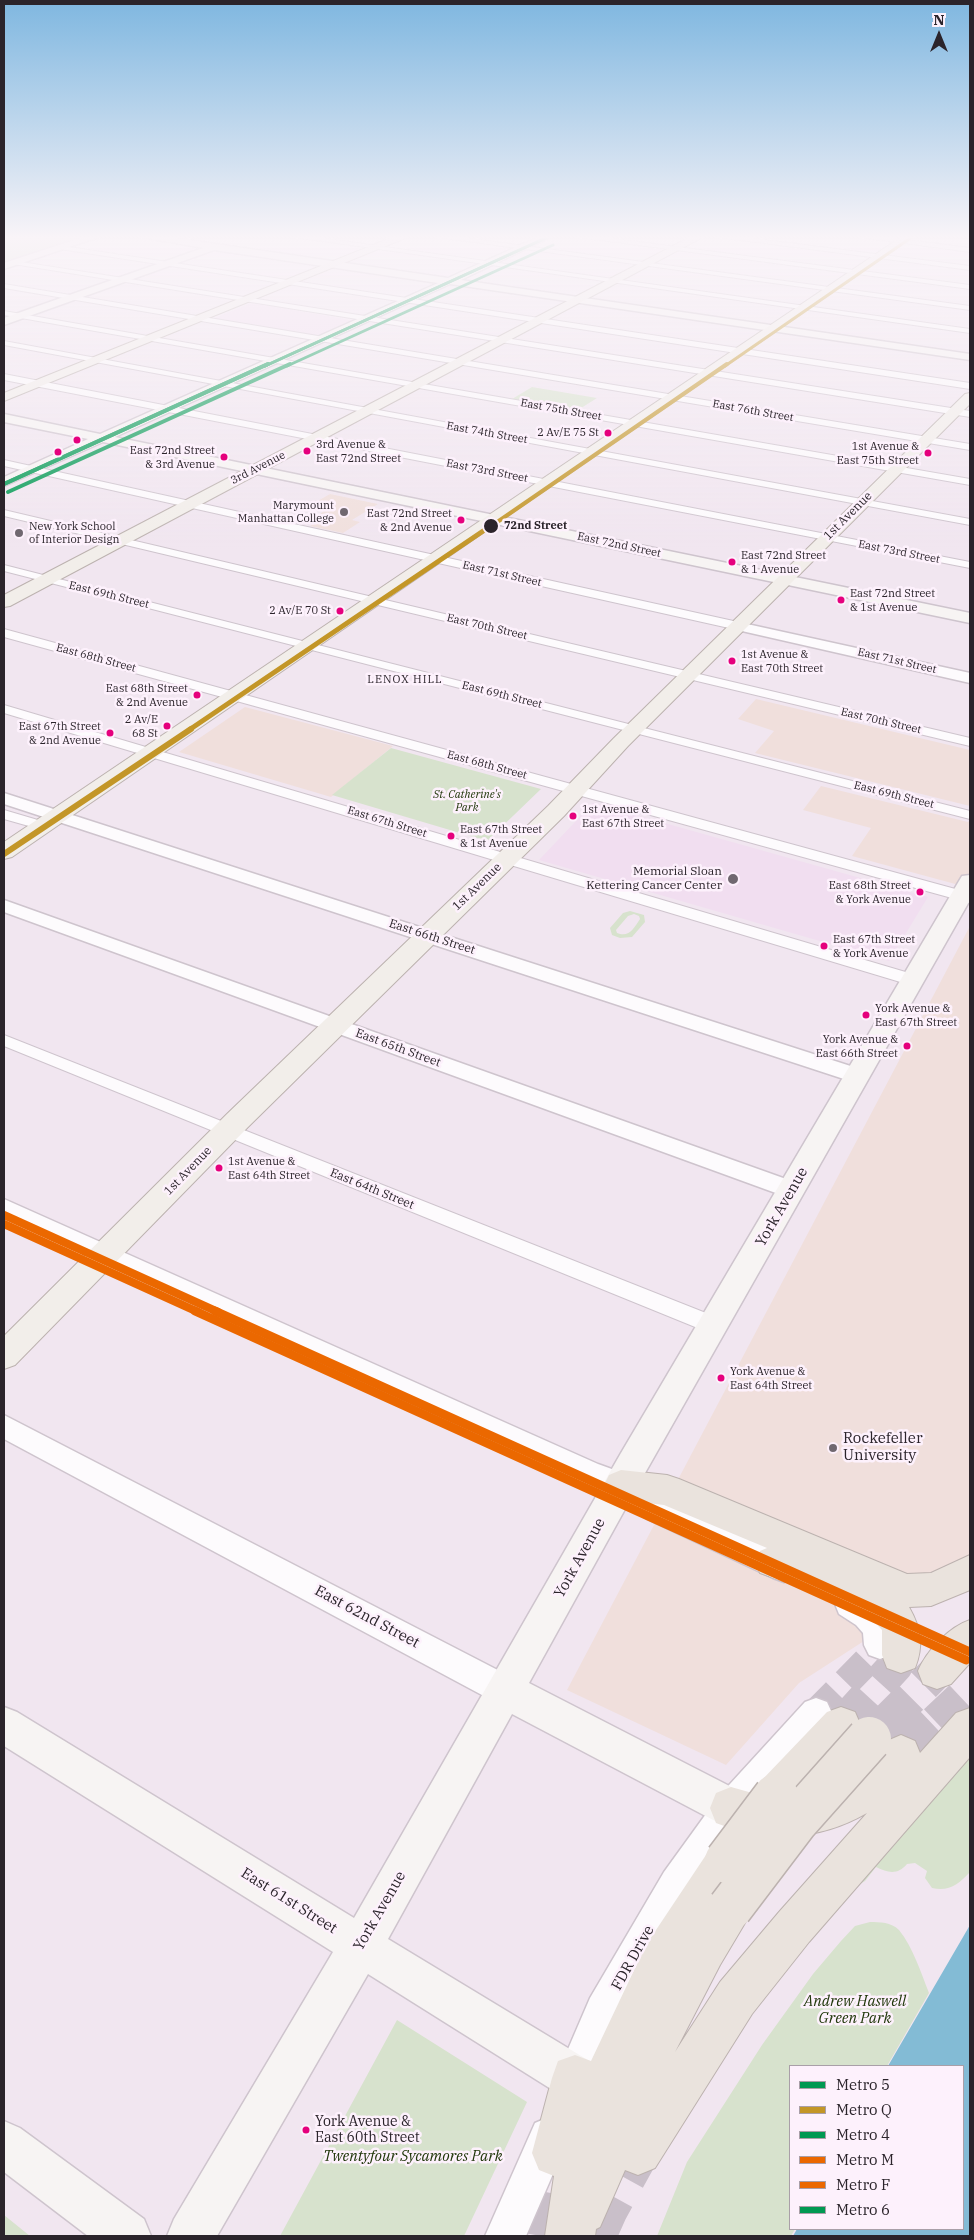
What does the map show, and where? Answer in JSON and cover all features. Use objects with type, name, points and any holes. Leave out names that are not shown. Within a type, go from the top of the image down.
[{"type":"highway","points":[[621,1485],[667,1490],[905,1590],[919,1592],[934,1590],[970,1571]]},
{"type":"highway","points":[[772,1562],[858,1595],[890,1612],[900,1627],[903,1640],[890,1650]]},
{"type":"highway","points":[[937,1671],[970,1636]]},
{"type":"highway","points":[[638,2150],[736,1998],[800,1920],[970,1727]]},
{"type":"highway","points":[[731,1808],[760,1816],[800,1814],[826,1809],[854,1798],[857,1733]]},
{"type":"highway","points":[[571,2236],[650,2018],[662,1961],[727,1861],[776,1796],[857,1733]]},
{"type":"highway","points":[[650,2018],[704,1949],[730,1908],[779,1841],[829,1781],[857,1733]]},
{"type":"highway","points":[[556,2153],[575,2078]]},
{"type":"main road","points":[[4,388],[121,342]]},
{"type":"main road","points":[[4,397],[142,342]]},
{"type":"main road","points":[[4,482],[317,342]]},
{"type":"main road","name":"3rd Avenue","points":[[4,602],[498,342]]},
{"type":"main road","points":[[4,852],[753,342]]},
{"type":"main road","points":[[865,342],[970,357]]},
{"type":"main road","name":"1st Avenue","points":[[4,1356],[227,1130],[576,790],[970,396]]},
{"type":"main road","name":"East 72nd Street","points":[[4,418],[970,618]]},
{"type":"main road","name":"York Avenue","points":[[191,2236],[506,1692],[621,1485],[914,980],[968,892]]},
{"type":"main road","name":"East 62nd Street","points":[[506,1692],[731,1808]]},
{"type":"main road","name":"East 61st Street","points":[[4,1725],[575,2078]]},
{"type":"main road","points":[[4,2144],[128,2236]]},
{"type":"street","name":"East 75th Street","points":[[164,342],[970,482]]},
{"type":"street","name":"East 76th Street","points":[[337,342],[970,447]]},
{"type":"street","points":[[511,342],[970,414]]},
{"type":"street","points":[[678,342],[970,386]]},
{"type":"street","name":"East 74th Street","points":[[4,344],[970,522]]},
{"type":"street","name":"East 73rd Street","points":[[4,377],[970,566]]},
{"type":"street","name":"East 71st Street","points":[[4,463],[970,678]]},
{"type":"street","name":"East 70th Street","points":[[4,513],[970,742]]},
{"type":"street","name":"East 69th Street","points":[[4,568],[970,815]]},
{"type":"street","name":"East 68th Street","points":[[4,632],[576,790],[968,892]]},
{"type":"street","name":"East 67th Street","points":[[4,709],[914,980]]},
{"type":"street","name":"East 66th Street","points":[[4,803],[51,821],[426,935],[858,1076]]},
{"type":"street","name":"East 65th Street","points":[[4,906],[792,1190]]},
{"type":"street","name":"East 64th Street","points":[[4,1040],[713,1326]]},
{"type":"street","points":[[4,1207],[570,1464],[621,1485],[657,1510],[772,1562]]},
{"type":"street","name":"East 62nd Street","points":[[4,1426],[506,1692]]},
{"type":"street","name":"FDR Drive","points":[[505,2236],[603,2011],[637,1948],[676,1884],[731,1808],[857,1733]]},
{"type":"shaded area","name":"Marymount Manhattan College","points":[[330,494],[378,504],[352,520],[360,522],[343,533],[310,526],[327,515],[320,514],[324,511],[307,507]]},
{"type":"shaded area","points":[[756,699],[970,750],[970,806],[755,753],[774,731],[738,719]]},
{"type":"shaded area","points":[[245,707],[393,746],[331,797],[179,752]]},
{"type":"shaded area","points":[[821,786],[968,822],[970,820],[970,888],[852,856],[871,828],[803,810]]},
{"type":"shaded area","name":"Memorial Sloan Kettering Cancer Center","points":[[593,803],[928,897],[889,961],[539,860]]},
{"type":"shaded area","name":"Rockefeller University","points":[[970,926],[970,1561],[919,1592],[864,1641],[799,1683],[726,1765],[567,1690]]},
{"type":"green space","points":[[532,387],[597,398],[578,410],[512,399]]},
{"type":"green space","name":"St. Catherine's Park","points":[[391,748],[541,789],[487,841],[332,795]]},
{"type":"green space","points":[[630,911],[644,915],[645,922],[632,937],[620,938],[612,935],[610,928],[623,913]],"holes":[[[634,914],[639,916],[640,919],[631,931],[625,934],[617,933],[616,930],[628,916]]]},
{"type":"green space","points":[[970,1752],[970,1872],[953,1886],[938,1889],[932,1888],[925,1878],[927,1871],[915,1863],[907,1864],[904,1868],[893,1872],[876,1867],[865,1881],[857,1886],[856,1880]]},
{"type":"green space","name":"Andrew Haswell Green Park","points":[[870,1922],[881,1922],[896,1927],[913,1952],[929,1993],[888,2065],[789,2065],[789,2230],[794,2230],[791,2236],[657,2236],[687,2162],[762,2045],[813,1974],[855,1926]]},
{"type":"green space","name":"Twentyfour Sycamores Park","points":[[397,2020],[527,2102],[464,2236],[280,2236]]},
{"type":"green space","points":[[4,2215],[30,2236],[4,2236]]},
{"type":"water","points":[[970,1925],[970,2236],[793,2236],[796,2230],[964,2230],[964,2065],[889,2065]]},
{"type":"tunnel","points":[[816,1713],[872,1656],[880,1645]]},
{"type":"tunnel","points":[[844,1722],[895,1666],[901,1655]]},
{"type":"tunnel","points":[[869,1739],[937,1671]]},
{"type":"tunnel","points":[[936,1722],[970,1690]]},
{"type":"tunnel","points":[[841,1726],[846,1721]]},
{"type":"tunnel","points":[[901,1755],[937,1721]]},
{"type":"tunnel","points":[[594,2236],[606,2209],[638,2151]]},
{"type":"tunnel","points":[[541,2236],[556,2153]]},
{"type":"metro line","name":"5","points":[[4,484],[318,342]]},
{"type":"metro line","name":"6","points":[[4,484],[318,342]]},
{"type":"metro line","name":"4","points":[[8,492],[340,342]]},
{"type":"metro line","name":"Q","points":[[4,854],[354,620],[760,342]]},
{"type":"metro line","name":"M","points":[[4,1215],[970,1652]]},
{"type":"metro line","name":"F","points":[[4,1224],[966,1660]]},
{"type":"place","name":"2 Av/E 75 St","points":[[608,433]]},
{"type":"place","name":"3rd Avenue & East 72nd Street","points":[[307,451]]},
{"type":"place","name":"1st Avenue & East 75th Street","points":[[928,453]]},
{"type":"place","name":"East 72nd Street & 3rd Avenue","points":[[224,457]]},
{"type":"place","name":"Marymount Manhattan College","points":[[344,512]]},
{"type":"place","name":"East 72nd Street & 2nd Avenue","points":[[461,520]]},
{"type":"place","name":"72nd Street","points":[[491,526]]},
{"type":"place","name":"New York School of Interior Design","points":[[19,533]]},
{"type":"place","name":"East 72nd Street & 1 Avenue","points":[[732,562]]},
{"type":"place","name":"East 72nd Street & 1st Avenue","points":[[841,600]]},
{"type":"place","name":"2 Av/E 70 St","points":[[340,611]]},
{"type":"place","name":"1st Avenue & East 70th Street","points":[[732,661]]},
{"type":"place","name":"East 68th Street & 2nd Avenue","points":[[197,695]]},
{"type":"place","name":"2 Av/E 68 St","points":[[167,726]]},
{"type":"place","name":"East 67th Street & 2nd Avenue","points":[[110,733]]},
{"type":"place","name":"1st Avenue & East 67th Street","points":[[573,816]]},
{"type":"place","name":"East 67th Street & 1st Avenue","points":[[451,836]]},
{"type":"place","name":"Memorial Sloan Kettering Cancer Center","points":[[733,879]]},
{"type":"place","name":"East 68th Street & York Avenue","points":[[920,892]]},
{"type":"place","name":"East 67th Street & York Avenue","points":[[824,946]]},
{"type":"place","name":"York Avenue & East 67th Street","points":[[866,1015]]},
{"type":"place","name":"York Avenue & East 66th Street","points":[[907,1046]]},
{"type":"place","name":"1st Avenue & East 64th Street","points":[[219,1168]]},
{"type":"place","name":"York Avenue & East 64th Street","points":[[721,1378]]},
{"type":"place","name":"Rockefeller University","points":[[833,1448]]},
{"type":"place","name":"York Avenue & East 60th Street","points":[[306,2130]]},
{"type":"district","name":"LENOX HILL","points":[[405,680]]}]
